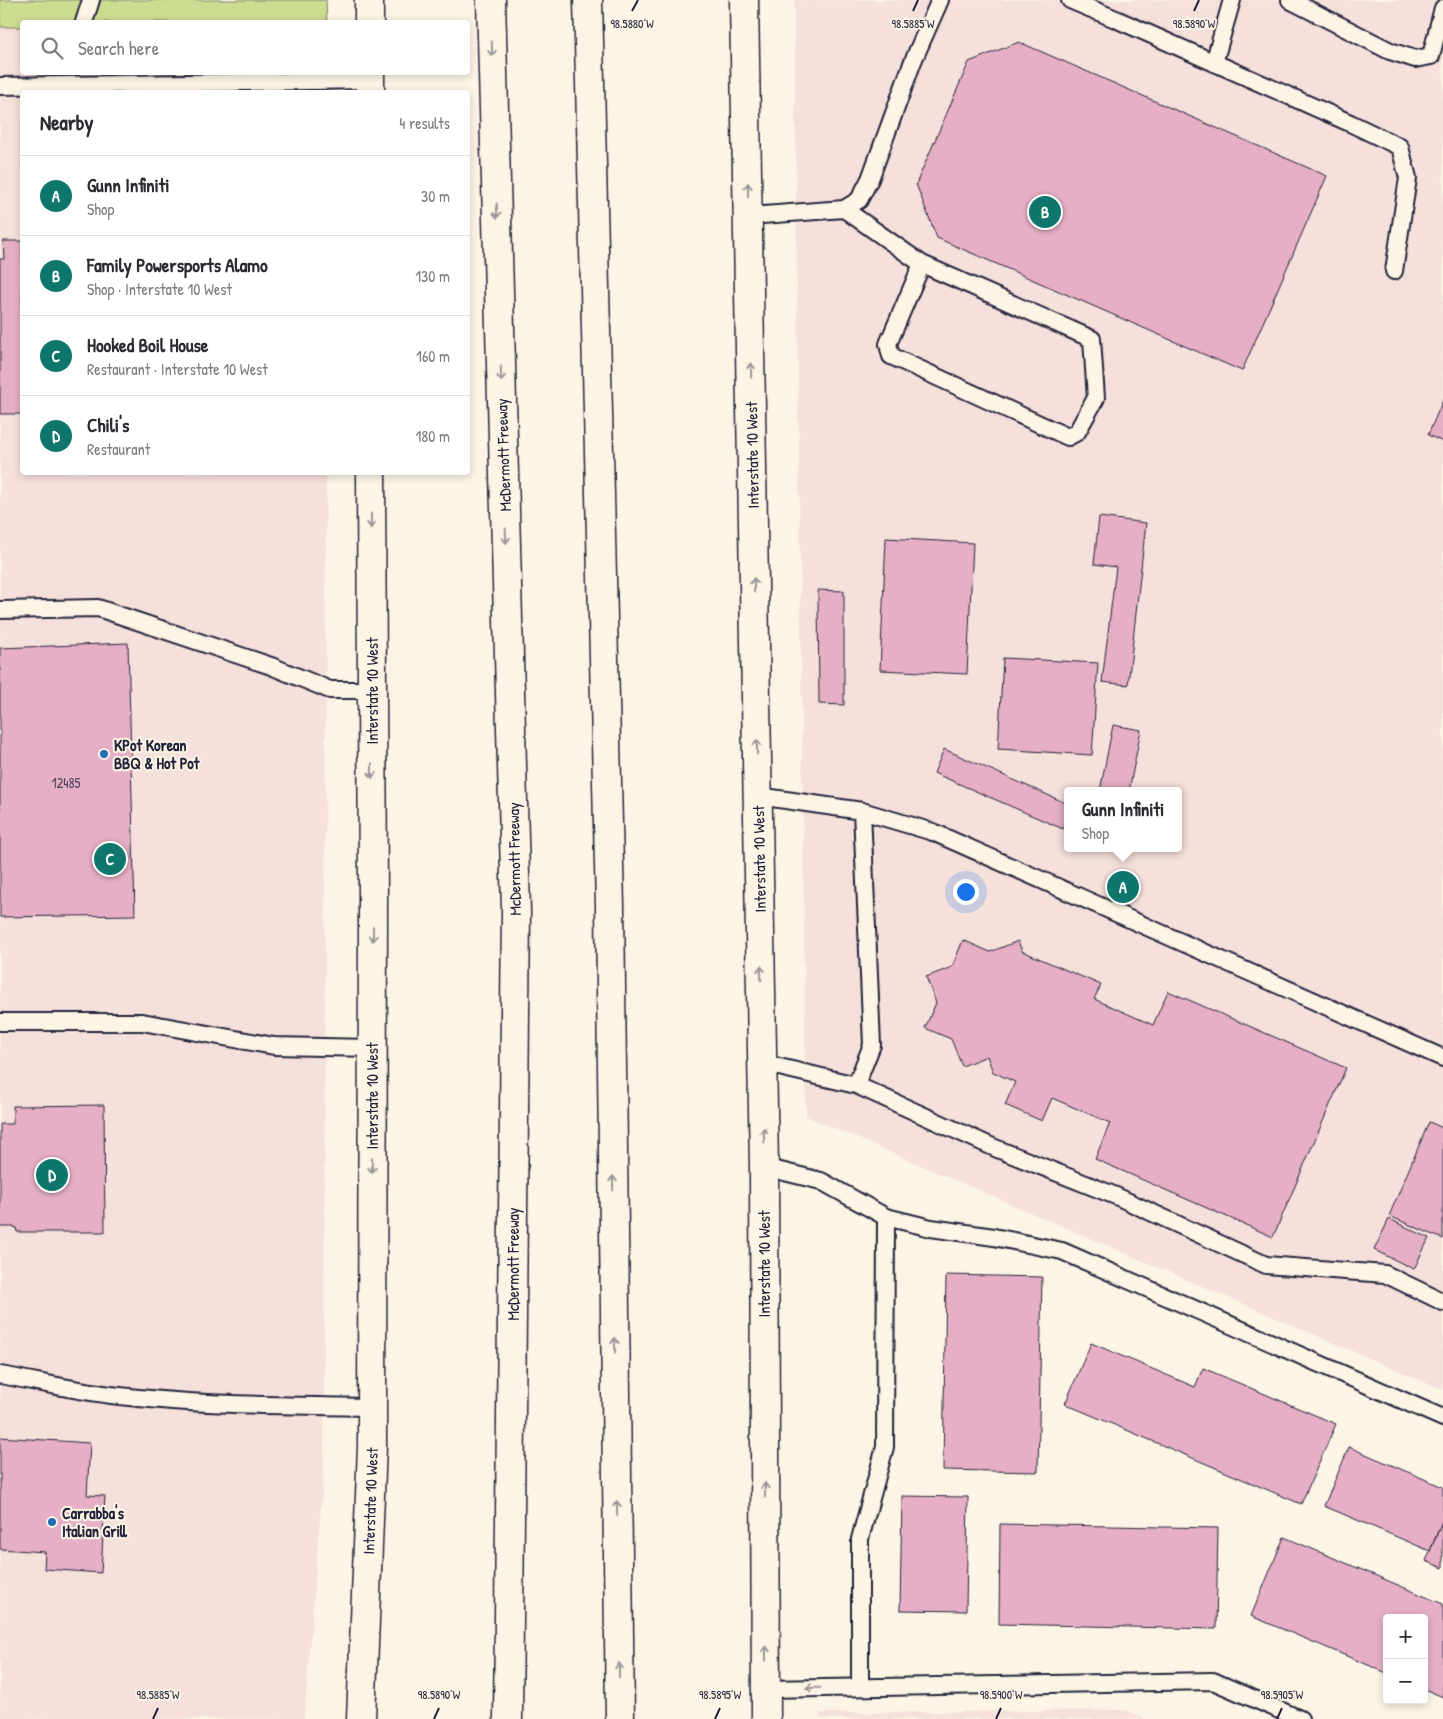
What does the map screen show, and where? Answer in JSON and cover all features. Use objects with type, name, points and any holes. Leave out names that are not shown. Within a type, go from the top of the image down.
[{"type":"main road","points":[[369,0],[369,20]]},
{"type":"main road","name":"McDermott Freeway","points":[[491,0],[516,911],[508,1719]]},
{"type":"main road","points":[[588,0],[610,906],[620,1719]]},
{"type":"main road","name":"Interstate 10 West","points":[[744,0],[764,1167],[766,1719]]},
{"type":"main road","name":"Interstate 10 West","points":[[361,1719],[372,1408],[371,475]]},
{"type":"lane","points":[[85,20],[91,0]]},
{"type":"lane","points":[[749,216],[844,209],[858,200],[870,179],[913,61],[940,0]]},
{"type":"lane","points":[[1070,0],[1350,123],[1400,147],[1408,178],[1394,271]]},
{"type":"lane","points":[[1214,63],[1232,0]]},
{"type":"lane","points":[[1290,0],[1390,50],[1415,59],[1431,56],[1443,8]]},
{"type":"lane","points":[[0,86],[72,78],[370,82]]},
{"type":"lane","points":[[844,209],[922,264],[1092,339],[1096,398],[1076,432],[1068,437],[891,356],[888,344],[922,264]]},
{"type":"lane","points":[[0,610],[98,608],[271,666],[330,690],[372,690]]},
{"type":"lane","points":[[758,796],[862,811],[933,832],[1443,1058]]},
{"type":"lane","points":[[856,1085],[872,1045],[862,811]]},
{"type":"lane","points":[[0,1022],[142,1022],[274,1046],[372,1048]]},
{"type":"lane","points":[[762,1063],[856,1085],[995,1148],[1116,1196],[1266,1265],[1386,1274],[1443,1302]]},
{"type":"lane","points":[[764,1167],[821,1181],[886,1217],[931,1228],[994,1237],[1062,1251],[1443,1418]]},
{"type":"lane","points":[[860,1687],[860,1539],[885,1447],[886,1217]]},
{"type":"lane","points":[[0,1375],[118,1396],[207,1404],[372,1408]]},
{"type":"lane","points":[[766,1689],[1213,1681],[1300,1719]]},
{"type":"shaded area","points":[[794,0],[1443,0],[1443,1390],[806,1116]]},
{"type":"shaded area","points":[[0,27],[20,27],[20,75],[327,75],[327,90],[20,90],[20,475],[326,475],[324,1467],[304,1719],[0,1719]]},
{"type":"shaded area","points":[[1126,1710],[1145,1719],[820,1719],[820,1713]]},
{"type":"green space","points":[[0,0],[326,0],[327,20],[20,20],[20,27],[0,27]]},
{"type":"building","points":[[1019,42],[1327,176],[1242,371],[937,238],[916,184],[969,62]]},
{"type":"building","points":[[3,241],[20,241],[20,414],[0,414],[0,259],[4,259]]},
{"type":"building","points":[[1443,400],[1443,442],[1428,435]]},
{"type":"building","points":[[1099,517],[1146,523],[1128,685],[1102,682],[1116,567],[1094,564]]},
{"type":"building","points":[[886,538],[973,543],[967,674],[880,670]]},
{"type":"building","points":[[818,590],[844,591],[844,705],[819,704]]},
{"type":"building","points":[[128,643],[135,915],[0,917],[0,648]]},
{"type":"building","points":[[1003,658],[1098,663],[1092,755],[998,749]]},
{"type":"building","points":[[1113,725],[1141,730],[1130,787],[1101,787]]},
{"type":"building","points":[[944,749],[1064,802],[1063,829],[934,773]]},
{"type":"building","points":[[963,940],[990,952],[1018,941],[1022,951],[1101,985],[1094,999],[1153,1025],[1168,991],[1346,1068],[1273,1237],[1095,1159],[1110,1123],[1052,1098],[1042,1121],[1005,1105],[1015,1082],[993,1072],[987,1056],[962,1066],[951,1039],[925,1028],[936,1003],[926,977],[952,967]]},
{"type":"building","points":[[104,1105],[105,1232],[17,1232],[16,1227],[0,1227],[0,1124],[13,1124],[13,1106]]},
{"type":"building","points":[[1429,1122],[1443,1128],[1443,1239],[1389,1216]]},
{"type":"building","points":[[1389,1219],[1429,1238],[1414,1269],[1374,1250]]},
{"type":"building","points":[[946,1275],[1042,1277],[1038,1472],[943,1470]]},
{"type":"building","points":[[1091,1343],[1195,1387],[1203,1368],[1336,1424],[1301,1504],[1065,1404]]},
{"type":"building","name":"Carrabba's Italian Grill","points":[[0,1437],[90,1443],[87,1495],[105,1496],[101,1573],[44,1569],[45,1552],[0,1549]]},
{"type":"building","points":[[1349,1447],[1443,1487],[1443,1519],[1430,1551],[1324,1506]]},
{"type":"building","points":[[902,1496],[968,1497],[966,1611],[900,1610]]},
{"type":"building","points":[[1443,1519],[1443,1568],[1426,1561]]},
{"type":"building","points":[[1000,1524],[1218,1528],[1216,1629],[999,1624]]},
{"type":"building","points":[[1284,1537],[1443,1604],[1443,1697],[1428,1691],[1428,1614],[1383,1614],[1383,1671],[1251,1616]]},
{"type":"place","name":"Family Powersports Alamo","points":[[1045,212]]},
{"type":"place","name":"KPot Korean BBQ & Hot Pot","points":[[104,754]]},
{"type":"place","name":"Hooked Boil House","points":[[110,859]]},
{"type":"place","name":"Gunn Infiniti","points":[[1123,887]]},
{"type":"place","name":"Chili's","points":[[52,1175]]},
{"type":"place","name":"Carrabba's Italian Grill","points":[[52,1522]]}]
